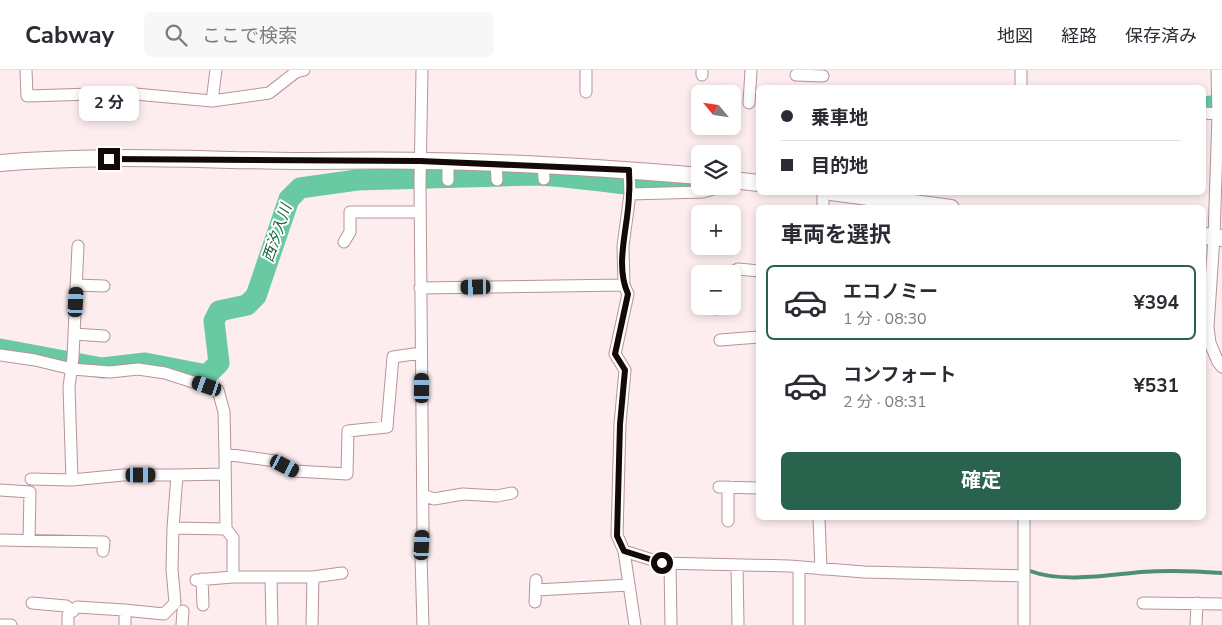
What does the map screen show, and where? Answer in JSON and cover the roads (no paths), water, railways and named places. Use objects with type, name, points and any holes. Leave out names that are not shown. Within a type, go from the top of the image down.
[{"type":"street","points":[[26,70],[27,96],[124,93],[212,101],[269,93],[296,72],[304,70]]},
{"type":"street","points":[[212,101],[216,70]]},
{"type":"street","points":[[422,70],[420,288],[423,625]]},
{"type":"street","points":[[586,70],[586,92]]},
{"type":"street","points":[[749,103],[751,70]]},
{"type":"street","points":[[1021,70],[1021,85]]},
{"type":"street","points":[[1217,70],[1218,114],[1208,327],[1210,343],[1222,367]]},
{"type":"street","points":[[796,75],[823,78]]},
{"type":"street","points":[[1206,114],[1218,114]]},
{"type":"street","points":[[0,163],[90,159],[186,158],[295,161],[420,172],[543,172],[691,176]]},
{"type":"street","points":[[629,174],[623,246],[624,285],[628,294],[615,354],[625,370],[620,424],[617,536],[624,551],[635,625]]},
{"type":"street","points":[[741,182],[756,183]]},
{"type":"street","points":[[629,192],[691,192]]},
{"type":"street","points":[[853,195],[928,205]]},
{"type":"street","points":[[344,242],[350,232],[350,212],[420,212]]},
{"type":"street","points":[[72,480],[69,387],[74,334],[78,246]]},
{"type":"street","points":[[741,268],[756,271]]},
{"type":"street","points":[[76,285],[104,286]]},
{"type":"street","points":[[420,288],[624,285]]},
{"type":"street","points":[[74,334],[104,336]]},
{"type":"street","points":[[720,340],[756,337]]},
{"type":"street","points":[[225,454],[275,461],[295,472],[347,474],[348,431],[387,428],[393,357],[421,353]]},
{"type":"street","points":[[0,355],[110,372],[138,369],[165,373],[218,390],[224,412],[226,529],[233,538],[233,577]]},
{"type":"street","points":[[31,479],[72,480],[123,475],[224,474]]},
{"type":"street","points":[[68,625],[68,615],[77,607],[164,614],[175,603],[172,569],[177,475]]},
{"type":"street","points":[[728,521],[724,487],[756,488]]},
{"type":"street","points":[[0,490],[30,492],[29,540]]},
{"type":"street","points":[[423,494],[434,499],[463,494],[497,496],[512,493]]},
{"type":"street","points":[[819,520],[821,569]]},
{"type":"street","points":[[1024,520],[1026,552],[1024,625]]},
{"type":"street","points":[[173,528],[226,529]]},
{"type":"street","points":[[0,540],[104,541]]},
{"type":"street","points":[[624,551],[670,564],[1024,576]]},
{"type":"street","points":[[670,564],[671,625]]},
{"type":"street","points":[[737,565],[738,625]]},
{"type":"street","points":[[799,568],[799,625]]},
{"type":"street","points":[[203,605],[199,579],[313,577],[342,574]]},
{"type":"street","points":[[271,577],[272,625]]},
{"type":"street","points":[[312,625],[313,577]]},
{"type":"street","points":[[536,590],[629,585]]},
{"type":"street","points":[[32,603],[66,606],[73,611]]},
{"type":"street","points":[[1143,603],[1222,604]]},
{"type":"street","points":[[1196,625],[1197,603]]},
{"type":"street","points":[[125,610],[125,625]]},
{"type":"street","points":[[182,625],[183,611]]},
{"type":"street","points":[[0,624],[11,625]]},
{"type":"waterway","name":"西汐入川","points":[[1206,107],[1212,106]]},
{"type":"waterway","name":"西汐入川","points":[[0,349],[102,368],[145,363],[207,375],[219,363],[214,321],[219,311],[247,305],[256,296],[289,199],[300,188],[357,180],[536,175],[651,187],[690,188]]},
{"type":"waterway","points":[[1030,571],[1056,577],[1100,576],[1161,571],[1222,573]]}]
